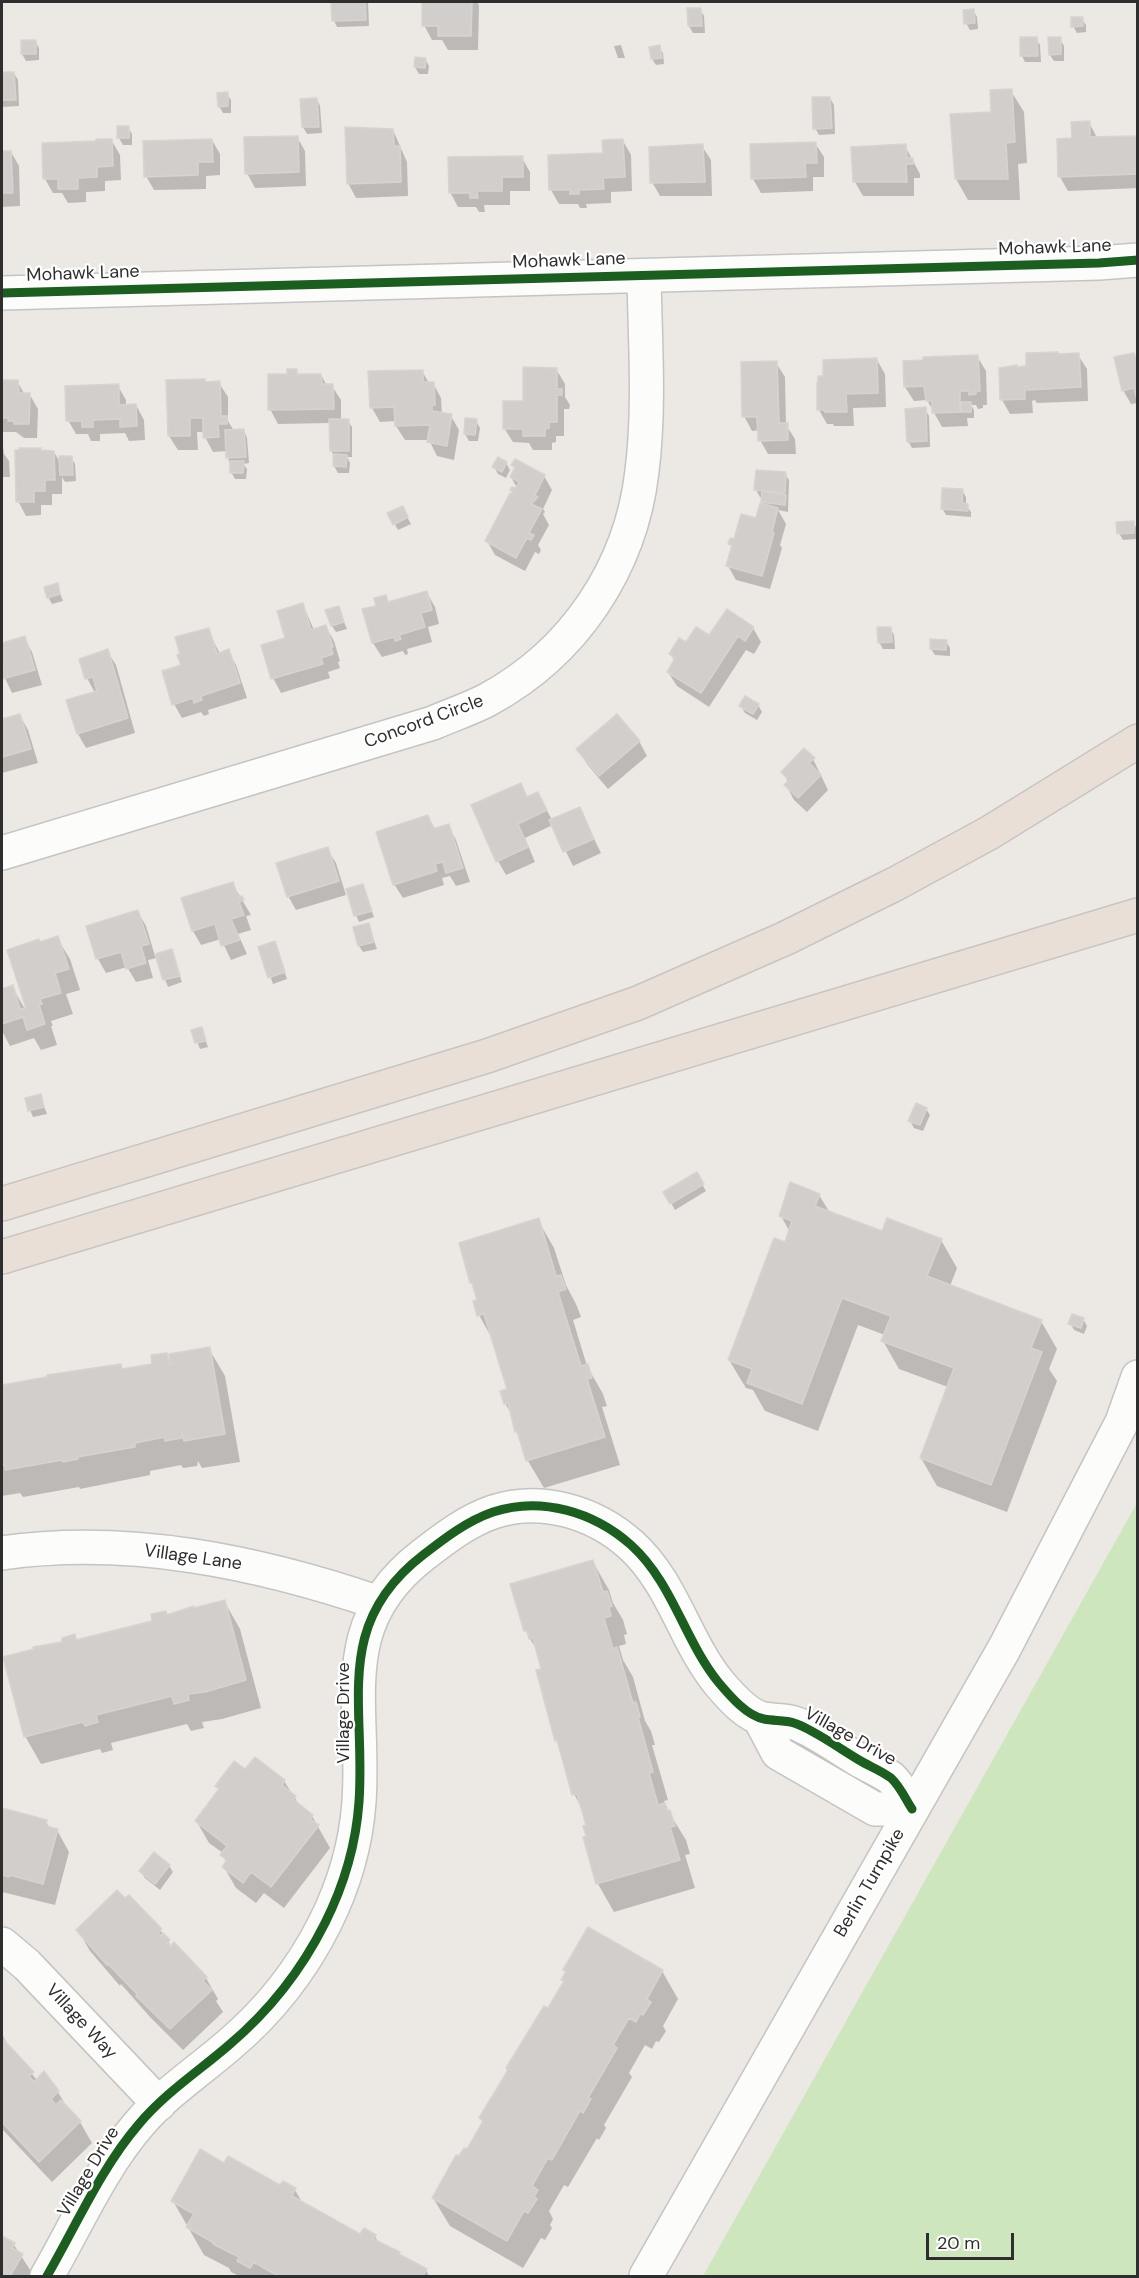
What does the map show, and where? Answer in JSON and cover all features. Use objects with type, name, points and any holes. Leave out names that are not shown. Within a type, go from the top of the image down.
[{"type":"highway","points":[[2,1204],[488,1056],[639,1003],[786,938],[905,879],[1017,816],[1137,741]]},
{"type":"highway","points":[[2,1257],[1137,915]]},
{"type":"street","name":"Mohawk Lane","points":[[2,293],[1099,264],[1137,260]]},
{"type":"street","name":"Concord Circle","points":[[2,853],[433,723],[501,692],[555,650],[580,624],[600,596],[621,556],[636,508],[643,470],[645,441],[644,276]]},
{"type":"street","name":"Berlin Turnpike","points":[[646,2277],[1004,1649],[1130,1412],[1137,1377]]},
{"type":"street","name":"Village Drive","points":[[47,2277],[120,2150],[141,2122],[262,2013],[301,1963],[324,1923],[336,1898],[352,1847],[359,1802],[358,1682],[365,1631],[379,1603],[417,1559],[472,1521],[495,1511],[528,1505],[565,1509],[583,1515],[617,1534],[647,1561],[670,1595],[711,1674],[732,1698],[760,1719],[778,1754],[875,1809],[912,1809]]},
{"type":"street","name":"Village Lane","points":[[2,1552],[98,1548],[190,1555],[292,1575],[379,1603]]},
{"type":"street","name":"Village Way","points":[[2,1944],[27,1965],[159,2104]]},
{"type":"green space","points":[[1137,1503],[1137,2276],[703,2276]]},
{"type":"building","points":[[331,2],[365,2],[366,20],[332,21]]},
{"type":"building","points":[[422,2],[472,2],[471,36],[438,36],[438,26],[422,26]]},
{"type":"building","points":[[687,8],[701,8],[702,26],[688,26]]},
{"type":"building","points":[[974,9],[975,23],[964,24],[963,10]]},
{"type":"building","points":[[1071,17],[1083,17],[1083,26],[1071,27]]},
{"type":"building","points":[[1020,37],[1037,37],[1038,56],[1020,56]]},
{"type":"building","points":[[1048,37],[1061,37],[1061,54],[1049,55]]},
{"type":"building","points":[[21,40],[36,40],[36,54],[21,54]]},
{"type":"building","points":[[660,45],[662,58],[651,59],[649,47]]},
{"type":"building","points":[[415,57],[426,58],[425,68],[414,67]]},
{"type":"building","points":[[2,72],[14,72],[16,100],[2,100]]},
{"type":"building","points":[[1012,89],[1015,142],[1006,143],[1008,179],[955,179],[950,114],[991,112],[990,90]]},
{"type":"building","points":[[228,92],[228,106],[218,107],[217,93]]},
{"type":"building","points":[[812,97],[830,97],[832,128],[813,129]]},
{"type":"building","points":[[317,98],[319,127],[302,127],[300,99]]},
{"type":"building","points":[[1090,121],[1090,137],[1137,136],[1138,174],[1058,177],[1057,139],[1072,138],[1071,122]]},
{"type":"building","points":[[117,126],[129,126],[129,138],[117,138]]},
{"type":"building","points":[[345,127],[393,129],[394,146],[400,146],[401,182],[347,184]]},
{"type":"building","points":[[298,136],[299,172],[245,174],[244,137]]},
{"type":"building","points":[[96,139],[112,139],[113,166],[97,167],[97,177],[78,178],[78,189],[58,189],[58,179],[43,179],[42,143],[96,141]]},
{"type":"building","points":[[212,139],[213,162],[198,162],[198,175],[144,177],[143,141]]},
{"type":"building","points":[[623,139],[625,177],[603,178],[604,189],[579,190],[579,194],[570,194],[570,190],[549,190],[548,155],[603,153],[602,140]]},
{"type":"building","points":[[816,142],[817,163],[805,163],[806,177],[751,179],[750,144]]},
{"type":"building","points":[[703,144],[705,182],[650,183],[649,147]]},
{"type":"building","points":[[906,144],[907,158],[913,158],[913,164],[906,164],[907,182],[853,182],[851,147]]},
{"type":"building","points":[[2,151],[11,151],[13,193],[2,193]]},
{"type":"building","points":[[523,156],[523,177],[502,177],[502,191],[477,191],[478,198],[470,198],[470,193],[449,193],[448,157]]},
{"type":"building","points":[[1058,352],[1058,354],[1079,353],[1081,387],[1027,390],[1027,386],[1025,387],[1025,399],[1000,400],[999,368],[1026,366],[1026,353]]},
{"type":"building","points":[[1134,353],[1138,364],[1138,403],[1134,388],[1122,391],[1114,357]]},
{"type":"building","points":[[978,355],[980,391],[969,395],[969,391],[960,391],[960,412],[932,413],[932,401],[926,401],[924,386],[904,387],[903,361],[923,360],[923,357]]},
{"type":"building","points":[[877,358],[878,393],[846,394],[847,412],[817,410],[817,383],[818,376],[823,376],[823,360]]},
{"type":"building","points":[[777,361],[779,423],[788,423],[788,440],[758,441],[757,417],[742,417],[741,362]]},
{"type":"building","points":[[523,367],[557,368],[557,389],[562,389],[562,395],[557,395],[557,422],[549,422],[549,428],[545,429],[545,436],[523,436],[523,429],[503,429],[503,401],[523,401]]},
{"type":"building","points":[[287,369],[297,369],[297,374],[321,374],[322,384],[333,384],[334,409],[268,410],[268,374],[287,374]]},
{"type":"building","points":[[423,370],[423,382],[434,382],[435,405],[432,405],[432,411],[452,414],[447,446],[427,442],[430,425],[395,426],[394,407],[370,408],[368,371]]},
{"type":"building","points":[[205,379],[205,382],[220,381],[221,416],[227,416],[227,424],[218,424],[219,437],[203,438],[203,418],[190,418],[190,436],[168,436],[166,380]]},
{"type":"building","points":[[2,380],[18,380],[19,393],[30,393],[29,424],[14,424],[14,421],[8,421],[9,418],[2,418]]},
{"type":"building","points":[[119,384],[119,405],[136,404],[137,426],[120,427],[120,419],[93,420],[93,427],[82,427],[82,421],[66,421],[65,386]]},
{"type":"building","points":[[961,402],[971,402],[971,412],[961,412]]},
{"type":"building","points":[[926,407],[927,441],[907,442],[905,409]]},
{"type":"building","points":[[465,418],[477,419],[475,435],[464,434]]},
{"type":"building","points":[[329,419],[349,419],[349,451],[330,451]]},
{"type":"building","points":[[244,429],[246,457],[226,458],[225,430]]},
{"type":"building","points":[[41,448],[41,450],[54,451],[55,480],[45,480],[45,491],[34,491],[34,502],[16,502],[15,450]]},
{"type":"building","points":[[333,454],[347,455],[346,467],[333,466]]},
{"type":"building","points":[[59,456],[72,456],[73,475],[60,475]]},
{"type":"building","points":[[498,457],[507,462],[502,472],[492,467]]},
{"type":"building","points":[[515,459],[545,475],[535,495],[538,497],[531,504],[542,509],[529,533],[534,535],[531,540],[527,538],[516,558],[485,541],[510,493],[513,492],[510,490],[512,487],[516,488],[519,482],[510,477],[515,467],[511,465]]},
{"type":"building","points":[[230,461],[244,461],[243,473],[230,473]]},
{"type":"building","points":[[756,470],[786,472],[785,493],[754,490]]},
{"type":"building","points":[[942,488],[963,489],[962,503],[968,504],[968,511],[941,509]]},
{"type":"building","points":[[762,491],[786,495],[785,505],[761,502]]},
{"type":"building","points":[[760,503],[778,508],[772,532],[774,533],[762,576],[726,566],[732,545],[728,544],[730,538],[734,539],[741,514],[756,518]]},
{"type":"building","points":[[403,506],[408,517],[393,525],[387,513]]},
{"type":"building","points":[[1134,521],[1134,533],[1117,534],[1116,522]]},
{"type":"building","points":[[58,583],[60,594],[47,598],[44,587]]},
{"type":"building","points":[[427,591],[432,610],[421,613],[425,627],[399,635],[401,639],[395,641],[394,637],[372,643],[362,609],[376,606],[374,598],[386,595],[388,602]]},
{"type":"building","points":[[303,603],[311,630],[326,625],[333,654],[321,658],[323,664],[271,679],[261,645],[285,638],[277,611]]},
{"type":"building","points":[[339,606],[344,622],[331,626],[325,610]]},
{"type":"building","points":[[727,609],[754,627],[745,641],[738,636],[701,693],[667,672],[675,658],[669,654],[679,638],[686,642],[696,627],[709,635]]},
{"type":"building","points":[[877,627],[891,627],[892,642],[878,643]]},
{"type":"building","points":[[209,628],[217,654],[229,649],[240,683],[201,696],[202,700],[194,703],[193,698],[172,705],[162,671],[181,665],[177,655],[180,654],[175,637]]},
{"type":"building","points":[[25,636],[35,670],[2,679],[4,669],[2,643]]},
{"type":"building","points":[[930,639],[947,640],[946,650],[930,649]]},
{"type":"building","points":[[108,649],[128,718],[77,734],[66,700],[97,691],[93,677],[85,679],[79,659]]},
{"type":"building","points":[[745,696],[759,704],[753,714],[739,706]]},
{"type":"building","points":[[20,714],[31,749],[2,757],[2,719]]},
{"type":"building","points":[[617,714],[640,741],[599,776],[576,749]]},
{"type":"building","points":[[804,748],[815,758],[809,763],[821,775],[798,798],[784,785],[789,780],[781,772]]},
{"type":"building","points":[[521,783],[527,797],[538,792],[547,810],[518,824],[528,847],[496,862],[471,805]]},
{"type":"building","points":[[580,807],[594,839],[563,852],[549,820]]},
{"type":"building","points":[[428,815],[433,829],[449,824],[463,868],[446,873],[443,862],[435,864],[437,871],[393,885],[376,832]]},
{"type":"building","points":[[328,847],[339,881],[287,897],[276,863]]},
{"type":"building","points":[[233,882],[238,897],[242,896],[244,900],[239,902],[244,915],[231,919],[240,940],[221,946],[215,924],[192,931],[181,898]]},
{"type":"building","points":[[363,884],[372,911],[354,916],[346,889]]},
{"type":"building","points":[[138,910],[149,944],[141,946],[146,963],[126,969],[121,952],[96,959],[86,926]]},
{"type":"building","points":[[369,923],[374,942],[358,946],[353,927]]},
{"type":"building","points":[[58,936],[69,969],[55,973],[61,993],[40,999],[42,1004],[39,1005],[45,1024],[27,1030],[23,1017],[2,1024],[2,989],[13,985],[20,1009],[26,1008],[7,950],[39,939],[40,942]]},
{"type":"building","points":[[275,941],[285,972],[268,978],[258,947]]},
{"type":"building","points":[[172,949],[180,976],[163,980],[155,954]]},
{"type":"building","points":[[202,1027],[206,1041],[195,1043],[191,1030]]},
{"type":"building","points":[[41,1094],[44,1107],[28,1111],[25,1098]]},
{"type":"building","points":[[916,1103],[927,1108],[920,1125],[908,1121]]},
{"type":"building","points":[[697,1172],[704,1184],[670,1204],[663,1192]]},
{"type":"building","points":[[790,1182],[820,1194],[815,1206],[882,1231],[887,1218],[942,1239],[927,1276],[1042,1320],[1031,1348],[1042,1352],[991,1485],[920,1458],[954,1368],[881,1341],[891,1316],[842,1298],[802,1404],[747,1383],[752,1369],[728,1360],[774,1238],[785,1242],[792,1221],[779,1216]]},
{"type":"building","points":[[539,1218],[556,1276],[561,1275],[566,1289],[558,1292],[581,1366],[588,1364],[592,1378],[587,1379],[605,1437],[526,1461],[517,1431],[515,1432],[508,1403],[504,1404],[500,1391],[507,1389],[484,1314],[477,1316],[473,1301],[477,1300],[459,1243]]},
{"type":"building","points":[[1072,1314],[1084,1318],[1081,1328],[1068,1324]]},
{"type":"building","points":[[210,1347],[225,1434],[184,1441],[182,1431],[182,1438],[165,1441],[165,1437],[135,1443],[135,1447],[77,1457],[78,1459],[63,1462],[62,1460],[5,1470],[5,1465],[2,1466],[2,1385],[47,1377],[47,1375],[121,1364],[122,1369],[152,1364],[151,1355],[167,1353],[169,1364],[171,1364],[169,1354]]},
{"type":"building","points":[[593,1560],[603,1592],[607,1591],[612,1606],[609,1607],[611,1616],[604,1618],[613,1649],[617,1647],[633,1703],[636,1702],[653,1772],[649,1773],[658,1805],[665,1803],[668,1811],[670,1810],[675,1826],[670,1827],[680,1860],[596,1884],[583,1837],[586,1836],[583,1826],[586,1825],[577,1794],[572,1795],[536,1670],[541,1669],[533,1638],[529,1639],[527,1631],[524,1631],[510,1584]]},
{"type":"building","points":[[225,1600],[246,1680],[205,1692],[188,1694],[189,1700],[174,1704],[172,1696],[96,1715],[98,1722],[85,1726],[83,1722],[24,1737],[3,1657],[34,1649],[33,1647],[62,1642],[62,1638],[75,1634],[76,1640],[152,1621],[151,1614],[166,1611],[167,1615],[194,1606],[194,1608]]},
{"type":"building","points":[[255,1757],[285,1780],[282,1785],[296,1796],[293,1799],[313,1815],[310,1819],[319,1825],[271,1887],[251,1872],[243,1883],[222,1867],[227,1860],[220,1855],[227,1846],[195,1821],[219,1789],[215,1786],[234,1761],[245,1769]]},
{"type":"building","points":[[2,1808],[47,1820],[46,1826],[58,1829],[43,1884],[2,1875]]},
{"type":"building","points":[[154,1852],[170,1865],[155,1884],[139,1871]]},
{"type":"building","points":[[117,1890],[125,1898],[129,1895],[162,1929],[158,1933],[161,1936],[163,1933],[170,1940],[167,1943],[171,1946],[174,1942],[207,1977],[203,1981],[212,1990],[170,2029],[136,1996],[137,1994],[76,1930]]},
{"type":"building","points":[[588,1927],[663,1970],[647,1999],[651,2002],[643,2015],[640,2014],[636,2022],[629,2018],[613,2045],[617,2048],[588,2098],[591,2099],[583,2113],[580,2111],[552,2160],[548,2158],[532,2186],[538,2190],[534,2197],[537,2199],[528,2213],[524,2211],[507,2241],[432,2198],[456,2155],[459,2156],[464,2148],[467,2149],[483,2121],[479,2118],[508,2070],[506,2068],[544,2006],[548,2008],[564,1981],[561,1980],[566,1971],[563,1970]]},
{"type":"building","points":[[2,2038],[34,2072],[29,2076],[34,2082],[44,2071],[59,2091],[51,2099],[56,2105],[61,2100],[81,2121],[39,2162],[2,2122]]},
{"type":"building","points":[[200,2149],[224,2163],[228,2156],[280,2185],[283,2181],[296,2188],[292,2196],[360,2234],[364,2228],[376,2235],[373,2239],[427,2269],[423,2276],[278,2276],[254,2262],[250,2268],[237,2261],[239,2257],[186,2227],[194,2214],[171,2201]]},
{"type":"building","points":[[2,2236],[15,2243],[12,2248],[23,2254],[10,2276],[2,2276]]},
{"type":"cycle path","points":[[2,293],[1099,263],[1138,260]]},
{"type":"cycle path","points":[[47,2276],[101,2178],[125,2141],[171,2092],[229,2045],[257,2018],[283,1989],[316,1940],[338,1894],[355,1833],[360,1766],[358,1699],[365,1638],[376,1609],[394,1582],[423,1555],[474,1520],[511,1507],[548,1507],[584,1516],[616,1533],[631,1545],[658,1577],[696,1649],[719,1683],[739,1705],[758,1717],[791,1722],[801,1726],[884,1773],[897,1785],[912,1809]]}]
